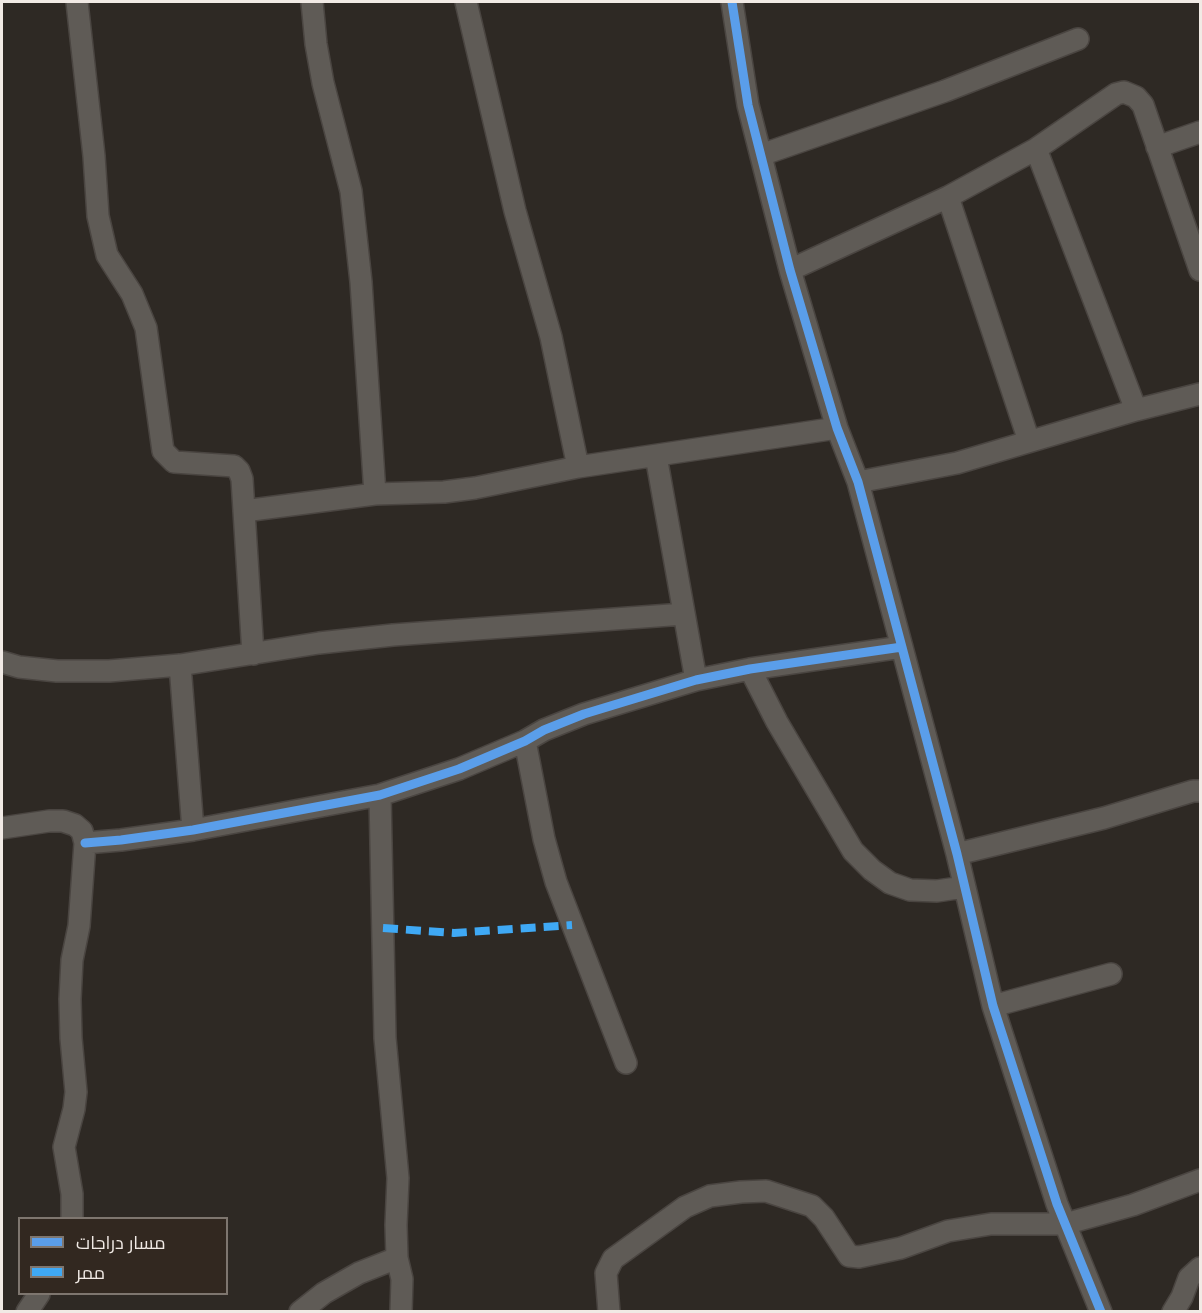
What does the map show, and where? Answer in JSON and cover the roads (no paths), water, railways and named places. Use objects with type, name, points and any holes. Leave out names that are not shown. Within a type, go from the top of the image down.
[{"type":"street","points":[[77,2],[94,156],[98,216],[107,255],[132,294],[146,328],[163,451],[174,462],[234,466],[242,479],[253,654]]},
{"type":"street","points":[[312,2],[316,45],[323,83],[351,191],[361,282],[375,494]]},
{"type":"street","points":[[466,2],[514,211],[551,337],[578,467]]},
{"type":"street","points":[[732,2],[748,105],[790,270],[837,428],[858,482],[957,854],[993,1006],[1065,1224],[1101,1311]]},
{"type":"street","points":[[761,155],[945,91],[1078,39]]},
{"type":"street","points":[[790,270],[948,197],[1036,149],[1116,94],[1124,92],[1136,97],[1143,105],[1200,270]]},
{"type":"street","points":[[1157,147],[1200,132]]},
{"type":"street","points":[[1036,149],[1136,410]]},
{"type":"street","points":[[948,197],[1029,441]]},
{"type":"street","points":[[858,482],[957,463],[1136,410],[1200,394]]},
{"type":"street","points":[[244,511],[375,494],[444,492],[475,488],[578,467],[837,428]]},
{"type":"street","points":[[656,456],[696,680]]},
{"type":"street","points":[[2,662],[20,667],[57,671],[110,671],[180,664],[319,643],[393,635],[684,614]]},
{"type":"street","points":[[85,843],[193,830],[380,795],[459,769],[584,714],[696,680],[750,669],[902,647]]},
{"type":"street","points":[[180,664],[193,830]]},
{"type":"street","points":[[750,669],[777,722],[853,851],[872,870],[890,883],[910,890],[937,891],[964,887]]},
{"type":"street","points":[[525,741],[544,839],[556,882],[626,1064]]},
{"type":"street","points":[[957,854],[1104,818],[1192,791],[1200,791]]},
{"type":"street","points":[[380,795],[385,1038],[398,1178],[396,1225],[397,1258],[402,1279],[401,1311]]},
{"type":"street","points":[[2,828],[63,821],[75,825],[82,831],[85,843],[79,926],[72,960],[70,999],[75,1109],[64,1147],[72,1194],[72,1217]]},
{"type":"street","points":[[993,1006],[1111,974]]},
{"type":"street","points":[[609,1311],[606,1273],[614,1259],[664,1220],[685,1207],[710,1196],[766,1191],[812,1206],[824,1218],[849,1256],[859,1257],[901,1248],[948,1231],[991,1224],[1065,1224],[1133,1205],[1200,1180]]},
{"type":"street","points":[[300,1311],[324,1293],[358,1273],[397,1258]]},
{"type":"street","points":[[1173,1311],[1182,1297],[1189,1278],[1200,1268]]},
{"type":"street","points":[[27,1311],[38,1295]]}]
